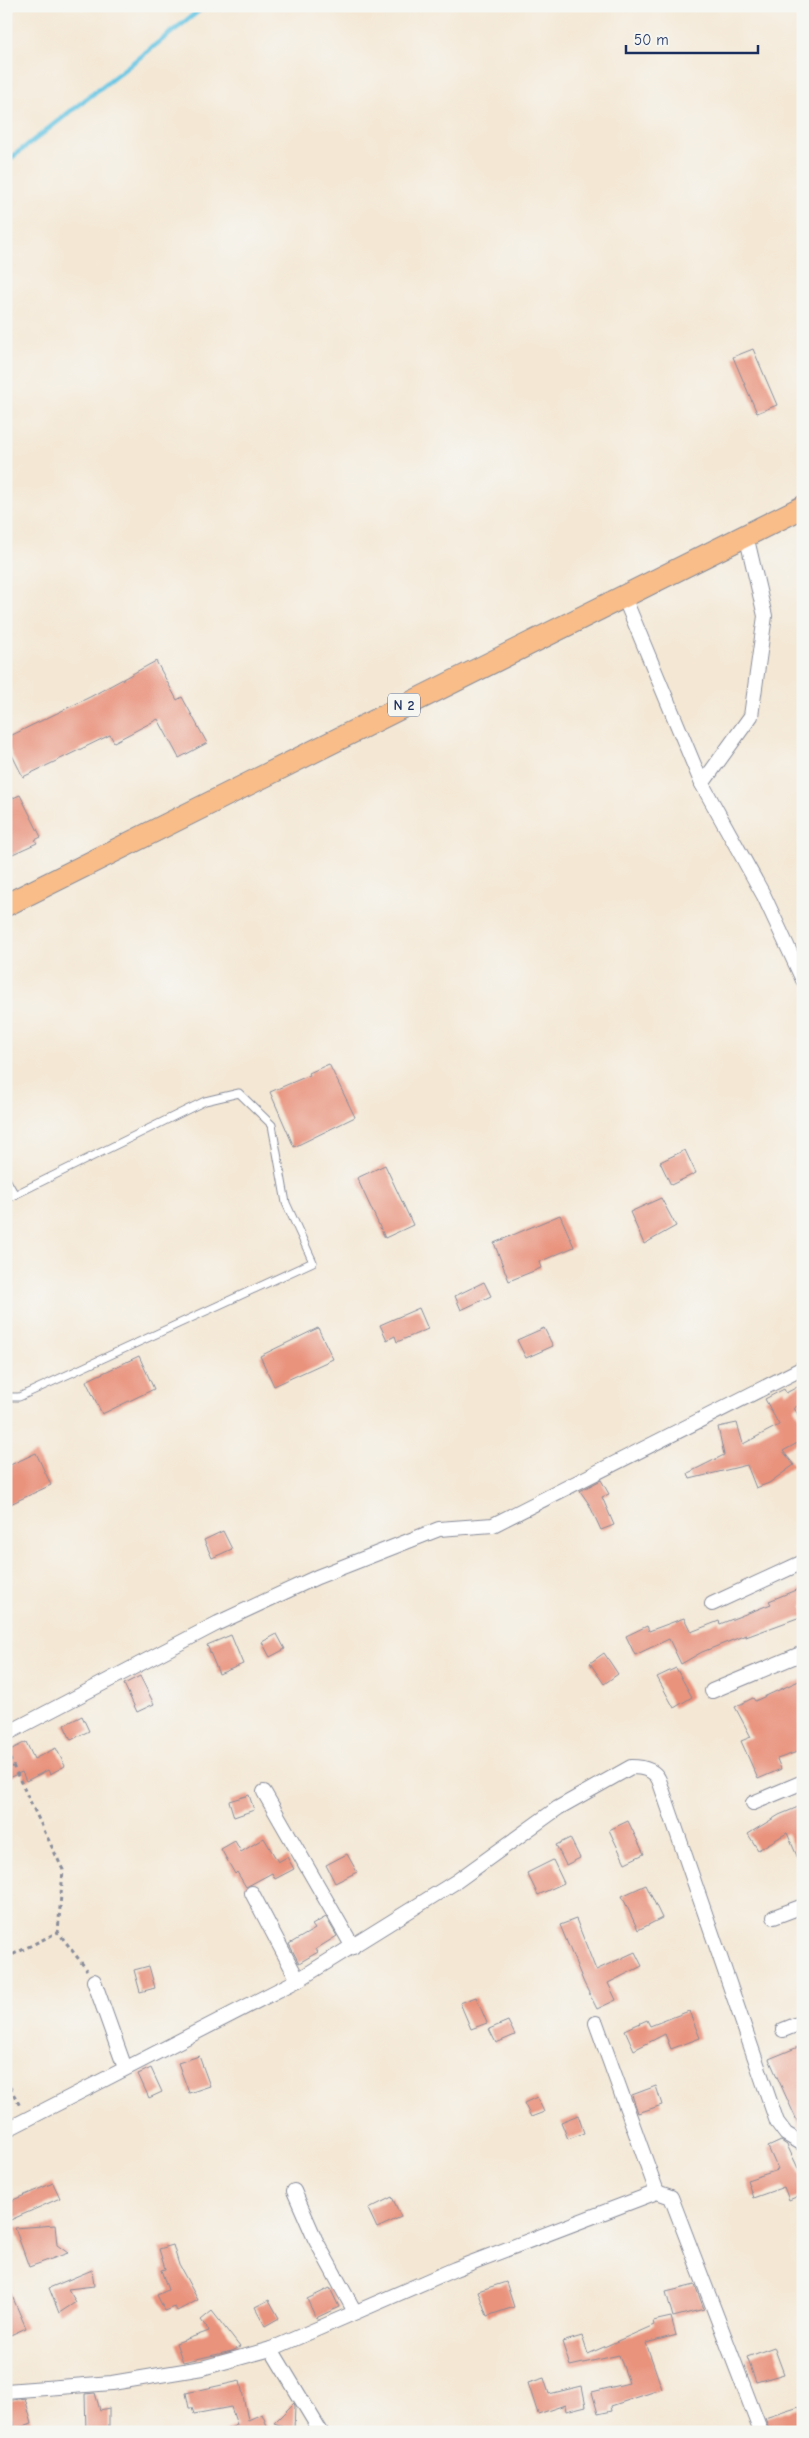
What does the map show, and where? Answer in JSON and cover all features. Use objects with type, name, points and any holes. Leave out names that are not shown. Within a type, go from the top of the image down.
[{"type":"main road","name":"N 2","points":[[6,905],[803,508]]},
{"type":"street","points":[[702,784],[751,716],[765,616],[746,535]]},
{"type":"street","points":[[624,597],[702,784],[764,896],[803,980]]},
{"type":"street","points":[[6,1734],[218,1623],[317,1577],[439,1529],[493,1525],[803,1368]]},
{"type":"street","points":[[712,1604],[803,1562]]},
{"type":"street","points":[[712,1690],[803,1653]]},
{"type":"street","points":[[6,2130],[298,1980],[457,1880],[558,1808],[631,1767],[647,1769],[659,1780],[777,2122],[786,2134],[803,2144]]},
{"type":"street","points":[[752,1803],[803,1782]]},
{"type":"street","points":[[264,1792],[353,1947]]},
{"type":"street","points":[[252,1892],[298,1980]]},
{"type":"street","points":[[774,1917],[803,1906]]},
{"type":"street","points":[[94,1981],[125,2068]]},
{"type":"street","points":[[783,2030],[803,2022]]},
{"type":"street","points":[[596,2023],[658,2192]]},
{"type":"street","points":[[294,2191],[315,2239],[355,2312]]},
{"type":"street","points":[[6,2391],[112,2383],[202,2368],[271,2349],[455,2269],[658,2192],[671,2197],[761,2432]]},
{"type":"street","points":[[271,2349],[321,2432]]},
{"type":"lane","points":[[6,1199],[205,1101],[240,1093],[272,1125],[286,1203],[312,1262],[19,1397],[6,1397]]},
{"type":"lane","points":[[6,1179],[15,1194]]},
{"type":"path","points":[[6,1751],[62,1870],[58,1932],[94,1981]]},
{"type":"path","points":[[6,1958],[58,1932]]},
{"type":"path","points":[[6,2080],[27,2119]]},
{"type":"building","points":[[753,349],[777,405],[757,413],[733,357]]},
{"type":"building","points":[[156,661],[177,700],[182,697],[207,743],[179,758],[158,719],[114,742],[110,735],[23,777],[6,743],[6,738],[90,697]]},
{"type":"building","points":[[20,795],[41,837],[35,840],[37,843],[6,857],[6,801]]},
{"type":"building","points":[[329,1064],[355,1117],[294,1147],[270,1092],[310,1075],[309,1073]]},
{"type":"building","points":[[685,1150],[696,1173],[671,1185],[660,1162]]},
{"type":"building","points":[[385,1165],[413,1225],[385,1238],[357,1178]]},
{"type":"building","points":[[661,1198],[676,1226],[644,1244],[630,1212]]},
{"type":"building","points":[[560,1215],[574,1247],[539,1262],[541,1268],[509,1281],[494,1243]]},
{"type":"building","points":[[484,1282],[491,1296],[461,1310],[455,1296]]},
{"type":"building","points":[[419,1308],[428,1329],[397,1342],[395,1336],[387,1340],[380,1325]]},
{"type":"building","points":[[318,1328],[333,1359],[274,1386],[260,1356]]},
{"type":"building","points":[[544,1328],[553,1346],[526,1358],[517,1340]]},
{"type":"building","points":[[139,1356],[154,1389],[102,1414],[86,1381]]},
{"type":"building","points":[[803,1384],[803,1403],[794,1408],[803,1423],[803,1440],[783,1451],[794,1465],[769,1483],[756,1488],[747,1465],[690,1479],[688,1473],[724,1455],[718,1427],[737,1423],[743,1444],[779,1425],[765,1399],[784,1389],[786,1393]]},
{"type":"building","points":[[36,1453],[51,1485],[6,1506],[6,1467]]},
{"type":"building","points":[[601,1480],[609,1494],[602,1497],[614,1525],[601,1530],[589,1504],[580,1491]]},
{"type":"building","points":[[223,1531],[232,1549],[212,1558],[204,1540]]},
{"type":"building","points":[[803,1587],[803,1616],[702,1652],[681,1664],[669,1639],[635,1655],[626,1636],[647,1626],[649,1631],[684,1618],[691,1632],[719,1621],[720,1624],[771,1604],[769,1601]]},
{"type":"building","points":[[277,1634],[285,1649],[270,1657],[262,1642]]},
{"type":"building","points":[[231,1635],[243,1664],[219,1674],[207,1645]]},
{"type":"building","points":[[604,1653],[618,1674],[604,1684],[590,1663]]},
{"type":"building","points":[[676,1668],[692,1697],[674,1708],[657,1677]]},
{"type":"building","points":[[140,1676],[154,1704],[137,1712],[124,1684]]},
{"type":"building","points":[[803,1679],[803,1750],[777,1759],[781,1769],[758,1779],[741,1741],[751,1737],[735,1707],[753,1698],[755,1701]]},
{"type":"building","points":[[82,1716],[89,1731],[71,1740],[64,1725]]},
{"type":"building","points":[[26,1742],[34,1759],[56,1748],[65,1766],[50,1774],[48,1770],[26,1781],[22,1772],[6,1779],[6,1752]]},
{"type":"building","points":[[249,1795],[254,1810],[234,1817],[229,1801]]},
{"type":"building","points":[[803,1805],[803,1870],[787,1833],[758,1850],[748,1834],[779,1815]]},
{"type":"building","points":[[628,1821],[644,1854],[625,1863],[609,1830]]},
{"type":"building","points":[[264,1838],[278,1862],[287,1857],[294,1869],[275,1879],[272,1873],[246,1887],[237,1872],[235,1874],[221,1849],[235,1841],[241,1852]]},
{"type":"building","points":[[570,1838],[580,1858],[566,1865],[556,1845]]},
{"type":"building","points":[[347,1854],[357,1872],[335,1883],[326,1865]]},
{"type":"building","points":[[553,1860],[564,1883],[538,1895],[527,1873]]},
{"type":"building","points":[[646,1885],[662,1918],[638,1930],[622,1896]]},
{"type":"building","points":[[326,1917],[337,1936],[316,1949],[318,1952],[299,1963],[289,1944],[315,1929],[312,1925]]},
{"type":"building","points":[[576,1919],[596,1970],[635,1952],[642,1966],[608,1983],[616,2000],[597,2009],[560,1925]]},
{"type":"building","points":[[149,1966],[155,1988],[140,1992],[134,1970]]},
{"type":"building","points":[[476,1997],[487,2023],[471,2029],[460,2003]]},
{"type":"building","points":[[689,2011],[700,2038],[671,2049],[665,2034],[634,2050],[625,2030],[647,2020],[650,2026]]},
{"type":"building","points":[[508,2021],[515,2035],[496,2043],[489,2029]]},
{"type":"building","points":[[803,2045],[803,2134],[769,2059]]},
{"type":"building","points":[[199,2056],[210,2086],[189,2093],[178,2063]]},
{"type":"building","points":[[151,2068],[162,2092],[149,2098],[138,2074]]},
{"type":"building","points":[[656,2086],[662,2105],[638,2113],[632,2095]]},
{"type":"building","points":[[537,2097],[544,2112],[531,2117],[524,2103]]},
{"type":"building","points":[[578,2115],[584,2133],[568,2139],[561,2122]]},
{"type":"building","points":[[781,2141],[787,2145],[797,2166],[803,2181],[803,2194],[789,2200],[784,2187],[753,2198],[747,2180],[778,2170],[768,2147]]},
{"type":"building","points":[[53,2183],[60,2198],[6,2222],[6,2203]]},
{"type":"building","points":[[392,2197],[401,2217],[377,2228],[368,2209]]},
{"type":"building","points":[[55,2225],[57,2245],[68,2253],[29,2267],[15,2228]]},
{"type":"building","points":[[173,2245],[179,2265],[198,2300],[177,2311],[175,2307],[165,2311],[157,2295],[168,2290],[161,2270],[165,2269],[159,2249]]},
{"type":"building","points":[[92,2270],[94,2286],[68,2289],[76,2302],[59,2313],[49,2288]]},
{"type":"building","points":[[6,2282],[26,2328],[6,2337]]},
{"type":"building","points":[[506,2282],[514,2307],[487,2316],[478,2291]]},
{"type":"building","points":[[695,2285],[704,2309],[673,2317],[666,2292]]},
{"type":"building","points":[[330,2288],[339,2307],[316,2318],[307,2299]]},
{"type":"building","points":[[269,2300],[279,2318],[265,2326],[255,2307]]},
{"type":"building","points":[[212,2311],[240,2347],[232,2351],[183,2362],[176,2343],[209,2331],[201,2320]]},
{"type":"building","points":[[671,2317],[676,2335],[646,2343],[662,2389],[611,2406],[612,2411],[598,2414],[592,2392],[629,2383],[619,2355],[570,2366],[562,2342],[582,2336],[588,2354],[654,2325],[653,2321]]},
{"type":"building","points":[[774,2347],[784,2374],[756,2382],[747,2357]]},
{"type":"building","points":[[544,2378],[549,2394],[582,2386],[586,2406],[566,2411],[565,2405],[538,2414],[528,2383]]},
{"type":"building","points":[[240,2381],[248,2420],[262,2414],[268,2428],[260,2432],[221,2432],[237,2425],[231,2407],[194,2414],[192,2408],[189,2408],[186,2393]]},
{"type":"building","points":[[95,2393],[100,2410],[109,2408],[109,2432],[86,2432],[85,2394]]},
{"type":"building","points":[[25,2398],[32,2424],[14,2429],[6,2401]]},
{"type":"building","points":[[294,2403],[294,2430],[274,2423]]},
{"type":"building","points":[[799,2407],[803,2417],[803,2429],[796,2432],[770,2432],[765,2418]]},
{"type":"waterway","points":[[6,162],[205,6]]}]
